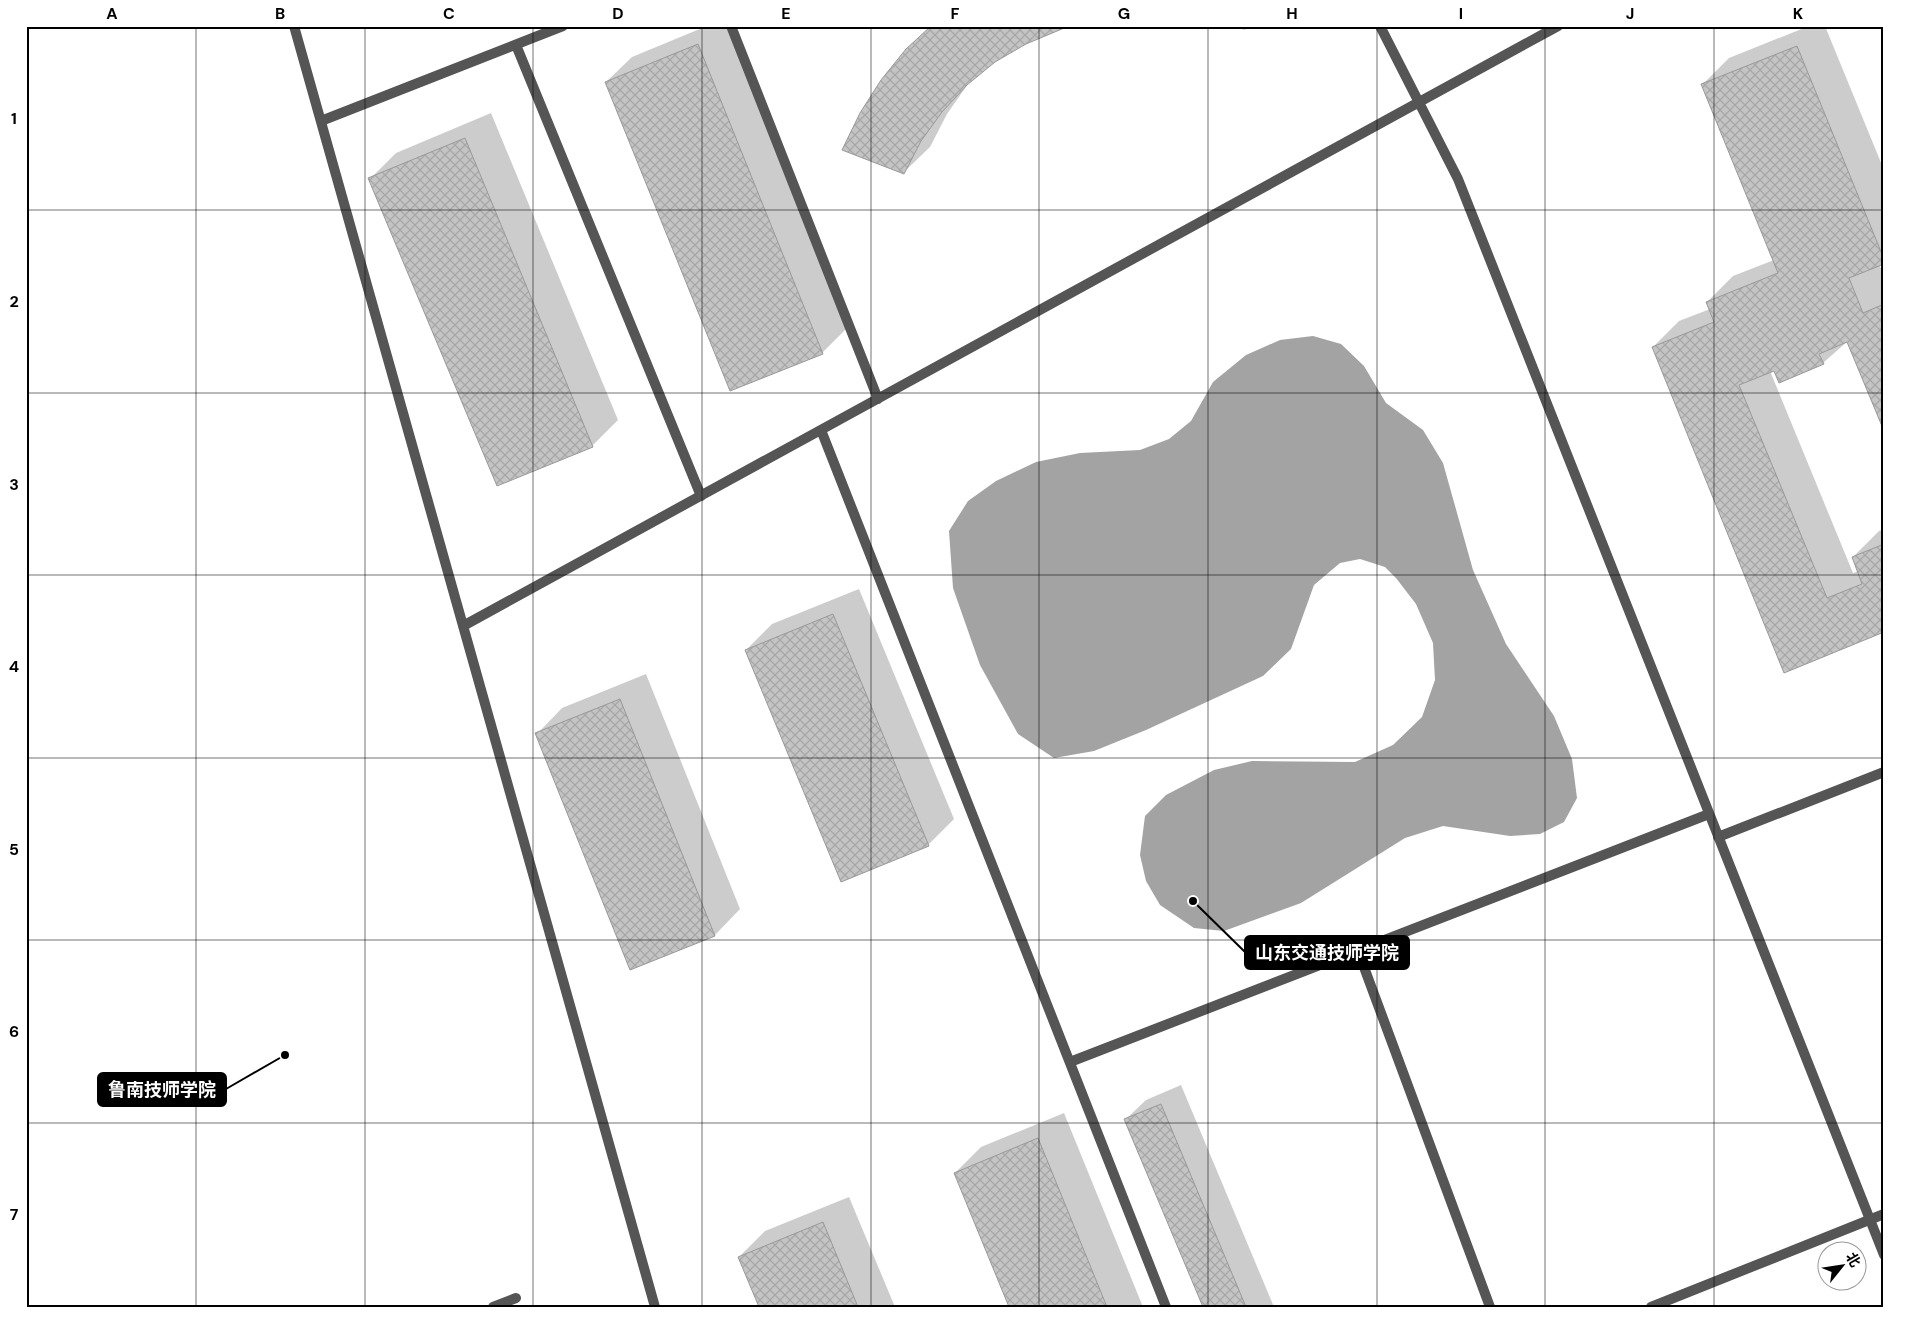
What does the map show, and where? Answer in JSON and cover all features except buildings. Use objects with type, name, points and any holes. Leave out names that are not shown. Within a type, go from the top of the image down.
[{"type":"lane","points":[[294,26],[655,1307]]},
{"type":"lane","points":[[321,121],[563,26]]},
{"type":"lane","points":[[731,26],[878,399]]},
{"type":"lane","points":[[1380,26],[1458,178],[1884,1256]]},
{"type":"lane","points":[[463,626],[1558,26]]},
{"type":"lane","points":[[516,45],[701,496]]},
{"type":"lane","points":[[821,430],[1166,1307]]},
{"type":"lane","points":[[1718,837],[1884,772]]},
{"type":"lane","points":[[1870,777],[1884,779]]},
{"type":"lane","points":[[1070,1062],[1709,814]]},
{"type":"lane","points":[[1358,951],[1490,1307]]},
{"type":"lane","points":[[1650,1307],[1884,1214]]},
{"type":"lane","points":[[493,1307],[516,1298]]},
{"type":"shaded area","points":[[1313,336],[1341,344],[1364,366],[1386,403],[1423,430],[1443,463],[1473,570],[1506,644],[1554,716],[1572,759],[1577,798],[1564,822],[1540,834],[1510,836],[1443,826],[1405,838],[1301,903],[1224,931],[1194,928],[1160,905],[1146,881],[1140,855],[1145,816],[1166,795],[1214,770],[1252,761],[1355,762],[1393,745],[1422,717],[1435,680],[1433,643],[1416,604],[1385,567],[1360,559],[1340,563],[1314,585],[1291,649],[1263,676],[1146,730],[1094,751],[1054,758],[1018,734],[980,665],[953,588],[949,531],[968,501],[996,481],[1036,462],[1080,453],[1140,450],[1169,439],[1191,421],[1213,382],[1246,355],[1280,340]]},
{"type":"place","name":"山东交通技师学院","points":[[1193,901]]},
{"type":"place","name":"鲁南技师学院","points":[[285,1055]]}]
